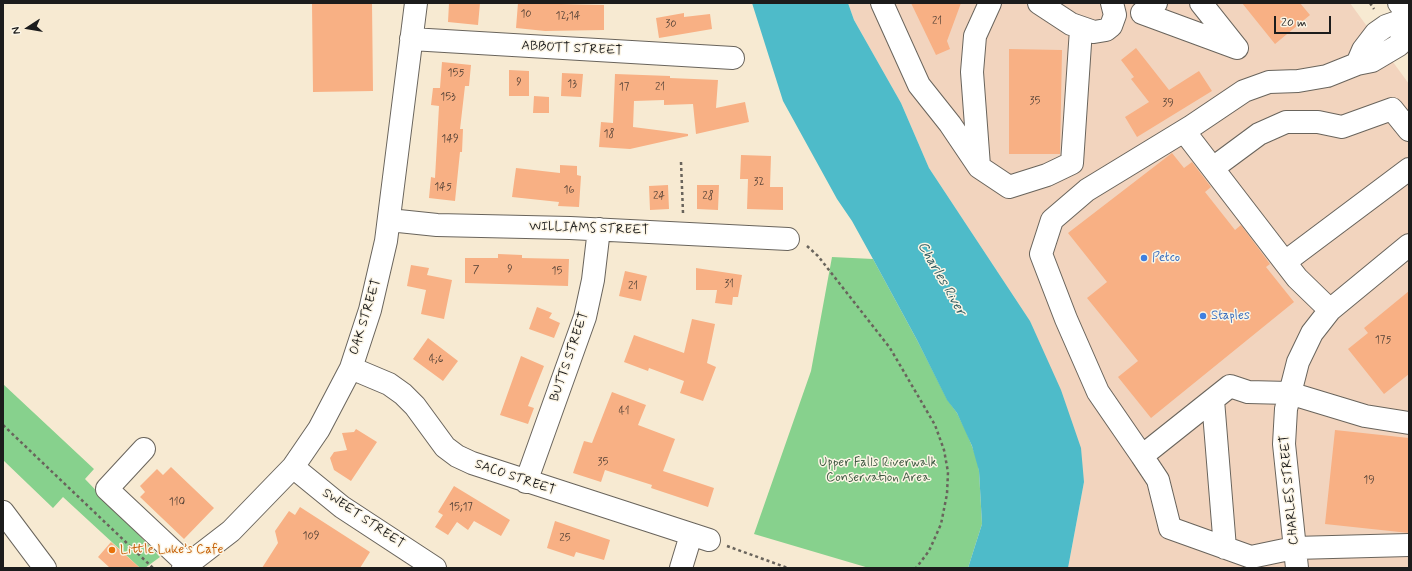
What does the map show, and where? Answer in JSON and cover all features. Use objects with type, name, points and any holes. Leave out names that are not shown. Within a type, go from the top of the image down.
[{"type":"street","name":"OAK STREET","points":[[185,566],[231,531],[293,468],[319,429],[350,368],[364,330],[376,287],[390,220],[416,3]]},
{"type":"street","points":[[882,3],[919,85],[950,124],[979,167],[1009,186],[1047,175],[1072,163],[1081,29]]},
{"type":"street","points":[[979,167],[972,72],[975,36],[990,3]]},
{"type":"street","points":[[1039,3],[1058,17],[1081,29],[1101,32],[1111,26],[1115,15],[1112,3]]},
{"type":"street","points":[[1156,3],[1142,13],[1237,48],[1201,3]]},
{"type":"street","points":[[1357,64],[1363,50],[1376,33],[1386,26],[1409,17],[1399,3]]},
{"type":"street","points":[[1409,22],[1399,44],[1372,61],[1357,64],[1327,76],[1298,81],[1269,82],[1251,89],[1217,108],[1188,128],[1087,190],[1052,220],[1041,254],[1066,319],[1098,392],[1158,480],[1170,528],[1251,557],[1296,558],[1409,545]]},
{"type":"street","name":"ABBOTT STREET","points":[[411,39],[733,58]]},
{"type":"street","points":[[1213,168],[1259,134],[1286,122],[1318,122],[1342,127],[1392,110],[1409,130]]},
{"type":"street","points":[[1188,128],[1213,168],[1297,278],[1330,310]]},
{"type":"street","points":[[1285,262],[1409,169]]},
{"type":"street","name":"WILLIAMS STREET","points":[[390,220],[437,225],[599,229],[788,239]]},
{"type":"street","name":"BUTTS STREET","points":[[526,482],[585,318],[593,280],[599,229]]},
{"type":"street","name":"CHARLES STREET","points":[[1296,558],[1284,444],[1289,393],[1293,377],[1305,347],[1320,321],[1330,310],[1409,245]]},
{"type":"street","name":"SACO STREET","points":[[350,368],[389,384],[403,394],[415,406],[445,447],[456,456],[486,469],[700,538]]},
{"type":"street","points":[[1142,456],[1230,386],[1248,392],[1289,393],[1366,416],[1409,423]]},
{"type":"street","points":[[1213,400],[1225,548]]},
{"type":"street","points":[[144,450],[107,489],[185,566]]},
{"type":"street","name":"SWEET STREET","points":[[293,468],[342,507],[436,568]]},
{"type":"street","points":[[3,512],[45,568]]},
{"type":"street","points":[[681,568],[700,538]]},
{"type":"path","points":[[680,162],[682,234]]},
{"type":"path","points":[[788,239],[803,242],[818,256],[890,348],[935,426],[944,450],[948,472],[947,494],[941,524],[928,551],[916,568]]},
{"type":"path","points":[[3,425],[153,568]]},
{"type":"path","points":[[700,538],[788,568]]},
{"type":"shaded area","points":[[848,3],[1350,3],[1409,84],[1409,568],[1068,568],[1084,482],[1030,321],[929,168],[901,103],[854,20]]},
{"type":"green space","name":"Upper Falls Riverwalk Conservation Area","points":[[832,257],[873,259],[947,399],[957,413],[966,431],[977,459],[982,524],[968,568],[869,568],[754,534],[811,371]]},
{"type":"green space","points":[[3,384],[94,469],[85,479],[160,557],[145,568],[140,568],[63,497],[53,508],[3,460]]},
{"type":"water","name":"Charles River","points":[[752,3],[848,3],[854,20],[901,103],[929,168],[1030,321],[1061,390],[1081,448],[1084,482],[1068,568],[968,568],[982,524],[979,471],[972,446],[957,413],[947,400],[917,340],[873,259],[852,221],[837,199],[783,101]]},
{"type":"building","points":[[312,3],[372,3],[373,91],[313,92]]},
{"type":"building","points":[[449,3],[480,3],[478,25],[448,22]]},
{"type":"building","points":[[518,3],[604,5],[604,30],[545,31],[516,28]]},
{"type":"building","points":[[911,3],[961,3],[947,41],[950,49],[936,55]]},
{"type":"building","points":[[1242,3],[1300,3],[1310,15],[1275,44]]},
{"type":"building","points":[[684,13],[684,17],[710,14],[712,29],[659,38],[656,18]]},
{"type":"building","points":[[1136,48],[1169,90],[1199,71],[1212,91],[1137,137],[1125,117],[1149,102],[1131,79],[1134,77],[1121,60]]},
{"type":"building","points":[[1009,49],[1062,50],[1060,154],[1009,154]]},
{"type":"building","points":[[442,62],[471,65],[469,86],[465,86],[460,129],[463,129],[462,152],[460,152],[455,201],[429,198],[431,177],[435,178],[439,106],[431,105],[433,88],[440,88]]},
{"type":"building","points":[[509,70],[529,71],[529,96],[509,96]]},
{"type":"building","points":[[562,73],[583,74],[581,97],[561,96]]},
{"type":"building","points":[[615,74],[670,76],[670,78],[718,80],[716,108],[745,102],[749,122],[696,134],[693,104],[664,105],[664,100],[634,101],[633,127],[688,134],[688,136],[630,149],[599,147],[601,122],[613,123]]},
{"type":"building","points":[[534,96],[549,97],[549,113],[533,113]]},
{"type":"building","points":[[1172,153],[1184,168],[1192,162],[1211,187],[1205,192],[1235,230],[1241,225],[1270,264],[1266,267],[1294,302],[1151,418],[1118,377],[1138,361],[1087,298],[1107,282],[1068,233]]},
{"type":"building","points":[[741,155],[771,156],[770,187],[783,187],[783,210],[747,209],[748,179],[740,179]]},
{"type":"building","points":[[560,165],[577,166],[577,175],[581,176],[579,207],[558,206],[559,202],[512,197],[516,168],[560,173]]},
{"type":"building","points":[[668,185],[669,209],[650,210],[649,186]]},
{"type":"building","points":[[697,185],[719,185],[718,210],[697,209]]},
{"type":"building","points":[[498,254],[522,255],[522,258],[569,259],[568,286],[465,283],[465,258],[498,258]]},
{"type":"building","points":[[411,265],[429,268],[427,275],[452,280],[444,319],[421,314],[426,290],[407,286]]},
{"type":"building","points":[[696,268],[742,275],[738,297],[733,297],[732,305],[715,303],[717,290],[696,290]]},
{"type":"building","points":[[625,271],[647,276],[641,301],[619,296]]},
{"type":"building","points":[[1409,291],[1409,374],[1384,394],[1348,349],[1368,333],[1364,328]]},
{"type":"building","points":[[537,307],[552,313],[549,318],[560,323],[554,338],[529,329]]},
{"type":"building","points":[[692,319],[715,324],[707,363],[716,367],[703,401],[680,393],[684,381],[649,368],[648,371],[624,362],[634,335],[684,353]]},
{"type":"building","points":[[428,338],[458,361],[443,381],[413,359]]},
{"type":"building","points":[[521,356],[544,366],[528,406],[534,408],[528,424],[500,415]]},
{"type":"building","points":[[612,392],[646,405],[638,425],[675,439],[663,471],[714,488],[708,507],[651,488],[652,485],[605,470],[601,482],[573,473],[584,441],[592,443]]},
{"type":"building","points":[[356,429],[377,442],[351,481],[334,470],[330,458],[334,452],[347,450],[342,433],[354,432]]},
{"type":"building","points":[[1335,430],[1409,438],[1409,533],[1325,524]]},
{"type":"building","points":[[171,467],[214,508],[184,539],[140,497],[145,492],[140,486],[157,469],[163,475]]},
{"type":"building","points":[[454,486],[510,520],[501,536],[474,521],[468,530],[457,522],[448,535],[435,527],[443,515],[438,512]]},
{"type":"building","points":[[300,507],[370,552],[360,568],[262,568],[278,543],[275,531],[289,511],[295,515]]},
{"type":"building","points":[[555,521],[610,540],[604,560],[576,552],[574,557],[547,548]]},
{"type":"building","name":"Little Luke’s Cafe","points":[[111,542],[140,568],[110,568],[98,557]]},
{"type":"place","name":"Petco","points":[[1144,258]]},
{"type":"place","name":"Staples","points":[[1203,316]]},
{"type":"place","name":"Little Luke’s Cafe","points":[[112,550]]}]
